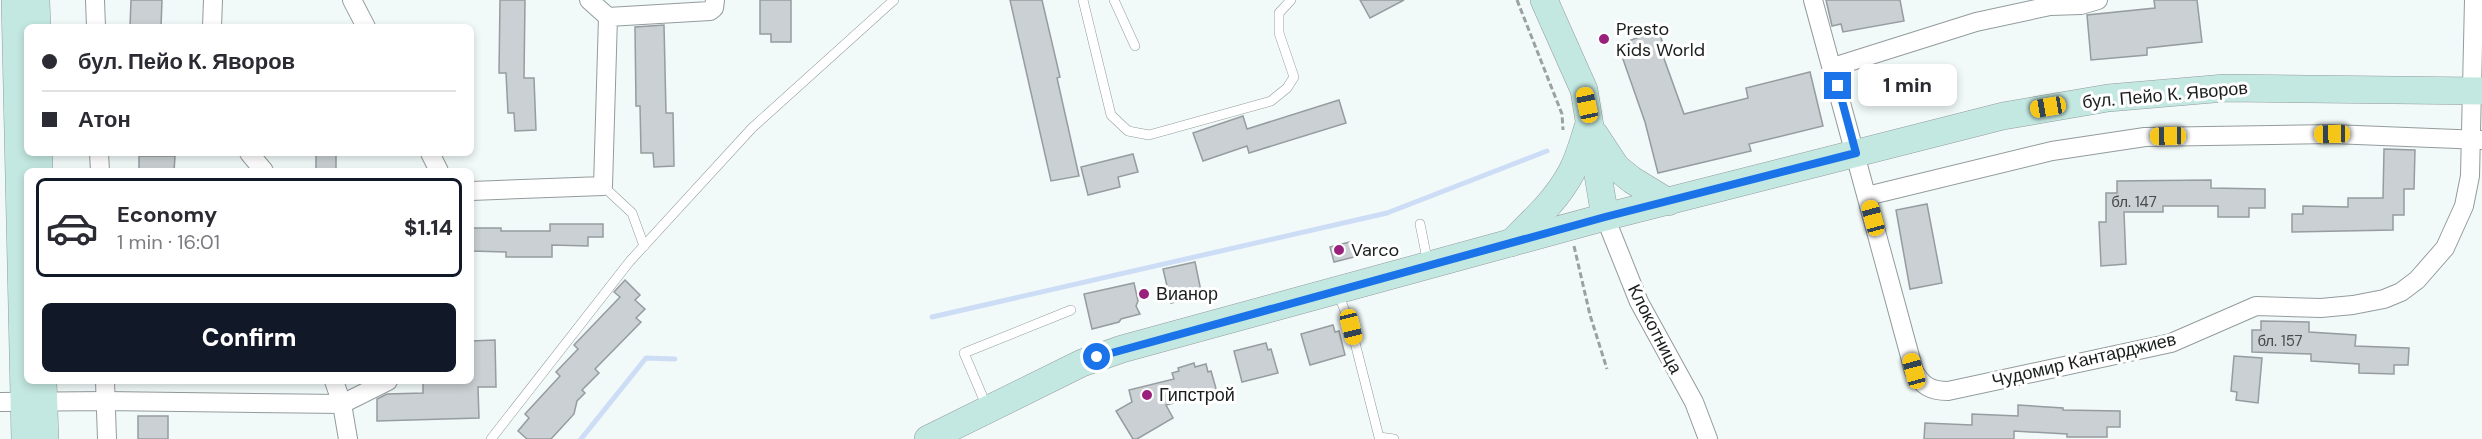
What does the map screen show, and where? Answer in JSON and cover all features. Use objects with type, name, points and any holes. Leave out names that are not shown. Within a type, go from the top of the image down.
[{"type":"street","points":[[15,0],[24,275]]},
{"type":"street","points":[[36,0],[36,24]]},
{"type":"street","points":[[96,0],[96,24]]},
{"type":"street","points":[[212,24],[213,0]]},
{"type":"street","points":[[352,0],[364,24]]},
{"type":"street","points":[[589,0],[608,17],[710,10],[714,8],[715,0]]},
{"type":"street","points":[[1544,0],[1584,90],[1605,217]]},
{"type":"street","name":"Чудомир Кантарджиев","points":[[1813,0],[1914,371],[1925,386],[1935,391],[1948,391],[2171,343],[2256,306],[2322,308],[2353,306],[2384,299],[2401,292],[2417,280],[2445,248],[2464,206],[2477,140],[2474,0]]},
{"type":"street","points":[[1833,67],[1977,22],[2050,6],[2081,5],[2098,0]]},
{"type":"street","points":[[474,191],[603,186],[608,17]]},
{"type":"street","name":"бул. Пейо К. Яворов","points":[[928,439],[1102,355],[1605,217],[2003,116],[2071,103],[2144,94],[2261,88],[2477,91]]},
{"type":"street","points":[[1589,126],[1616,166],[1632,180],[1668,202]]},
{"type":"street","points":[[1510,244],[1560,190],[1572,171],[1589,126]]},
{"type":"street","points":[[1867,196],[2052,151],[2145,137],[2332,134],[2477,140]]},
{"type":"street","points":[[252,156],[262,168]]},
{"type":"street","name":"Клокотница","points":[[1605,217],[1639,302],[1694,402],[1708,439]]},
{"type":"street","points":[[105,384],[107,439]]},
{"type":"street","points":[[335,384],[342,404],[348,439]]},
{"type":"street","points":[[28,397],[342,404],[382,384]]},
{"type":"street","points":[[25,439],[28,397]]},
{"type":"street","points":[[28,397],[45,439]]},
{"type":"lane","points":[[491,439],[630,261],[752,128],[894,0]]},
{"type":"lane","points":[[1083,0],[1111,115],[1128,131],[1149,135],[1271,101],[1287,88],[1294,77],[1279,33],[1279,13],[1291,0]]},
{"type":"lane","points":[[1114,0],[1135,46]]},
{"type":"lane","points":[[603,186],[632,213],[644,246]]},
{"type":"lane","points":[[1420,224],[1429,266]]},
{"type":"lane","points":[[1337,291],[1351,327],[1379,437],[1394,439]]},
{"type":"lane","points":[[987,410],[964,353],[1071,310]]},
{"type":"path","points":[[1517,0],[1562,114],[1563,134]]},
{"type":"path","points":[[1571,227],[1585,296],[1607,369]]},
{"type":"building","points":[[131,0],[162,0],[161,24],[130,24]]},
{"type":"building","points":[[500,0],[525,0],[524,78],[534,78],[536,130],[515,131],[514,113],[508,113],[506,73],[499,73]]},
{"type":"building","points":[[760,0],[791,0],[791,42],[771,42],[771,34],[760,34]]},
{"type":"building","points":[[1010,0],[1042,0],[1079,176],[1051,181]]},
{"type":"building","points":[[1360,0],[1404,0],[1370,18]]},
{"type":"building","points":[[1826,0],[1900,0],[1904,21],[1843,32],[1841,24],[1832,26]]},
{"type":"building","points":[[2154,0],[2197,0],[2202,42],[2147,48],[2147,55],[2091,60],[2087,15],[2155,8]]},
{"type":"building","points":[[664,25],[666,113],[673,113],[674,166],[654,167],[653,153],[641,153],[640,106],[636,106],[635,27]]},
{"type":"building","points":[[1658,30],[1666,51],[1662,53],[1684,114],[1748,98],[1746,88],[1810,72],[1823,126],[1749,144],[1751,151],[1658,173],[1645,122],[1618,45]]},
{"type":"building","points":[[1339,100],[1346,123],[1249,153],[1247,146],[1203,161],[1193,133],[1243,116],[1247,129]]},
{"type":"building","points":[[2384,149],[2415,150],[2414,189],[2404,189],[2404,215],[2393,215],[2393,230],[2292,232],[2292,214],[2303,214],[2303,206],[2348,207],[2348,198],[2383,198]]},
{"type":"building","points":[[1133,154],[1138,172],[1118,177],[1120,187],[1088,195],[1081,167]]},
{"type":"building","points":[[139,156],[175,156],[174,168],[139,168]]},
{"type":"building","points":[[316,156],[336,156],[336,168],[316,168]]},
{"type":"building","points":[[2211,180],[2211,188],[2265,189],[2265,208],[2249,208],[2249,217],[2218,217],[2218,206],[2163,206],[2163,212],[2124,212],[2126,264],[2101,266],[2099,222],[2106,222],[2106,193],[2117,193],[2117,181]]},
{"type":"building","points":[[1927,204],[1942,283],[1910,289],[1896,210]]},
{"type":"building","points":[[550,224],[603,224],[603,237],[588,237],[588,246],[552,245],[552,257],[506,257],[506,252],[474,251],[474,228],[501,228],[501,231],[550,231]]},
{"type":"building","points":[[1350,242],[1354,257],[1334,262],[1330,247]]},
{"type":"building","points":[[1195,262],[1202,296],[1171,303],[1163,269]]},
{"type":"building","points":[[625,280],[640,295],[635,300],[645,309],[636,318],[641,322],[595,369],[599,373],[582,390],[585,393],[577,401],[574,414],[551,439],[527,439],[518,431],[529,418],[525,414],[560,376],[556,372],[578,349],[574,345],[620,297],[614,292]]},
{"type":"building","points":[[1134,283],[1138,301],[1136,306],[1140,314],[1092,329],[1084,294]]},
{"type":"building","points":[[2261,321],[2309,322],[2309,332],[2356,335],[2355,346],[2409,348],[2408,365],[2394,365],[2394,374],[2359,373],[2359,364],[2311,361],[2311,354],[2252,352],[2252,330],[2261,330]]},
{"type":"building","points":[[1333,325],[1335,332],[1339,331],[1345,355],[1310,365],[1301,334]]},
{"type":"building","points":[[495,340],[496,387],[478,387],[479,418],[377,421],[377,399],[387,394],[423,393],[423,384],[474,384],[474,341]]},
{"type":"building","points":[[1266,343],[1268,350],[1271,349],[1278,373],[1242,382],[1234,351]]},
{"type":"building","points":[[2234,356],[2262,358],[2258,403],[2236,400],[2237,392],[2231,391]]},
{"type":"building","points":[[1194,363],[1195,367],[1206,364],[1208,372],[1211,371],[1217,392],[1166,405],[1173,418],[1137,439],[1133,439],[1116,411],[1132,402],[1129,390],[1174,379],[1172,373],[1179,371],[1178,368]]},
{"type":"building","points":[[2018,405],[2063,408],[2063,410],[2120,411],[2120,427],[2107,427],[2107,437],[2067,437],[2067,434],[2014,431],[2014,439],[1924,439],[1925,423],[1972,425],[1972,414],[2018,416]]},
{"type":"building","points":[[138,416],[168,416],[168,439],[138,439]]},
{"type":"waterway","points":[[932,317],[1387,213],[1547,151]]},
{"type":"waterway","points":[[581,439],[646,358],[675,359]]},
{"type":"place","name":"Presto Kids World","points":[[1604,39]]},
{"type":"place","name":"Varco","points":[[1339,250]]},
{"type":"place","name":"Вианор","points":[[1144,294]]},
{"type":"place","name":"Гипстрой","points":[[1147,395]]},
{"type":"route","points":[[1097,357],[1605,217],[1856,153],[1838,86]]}]
